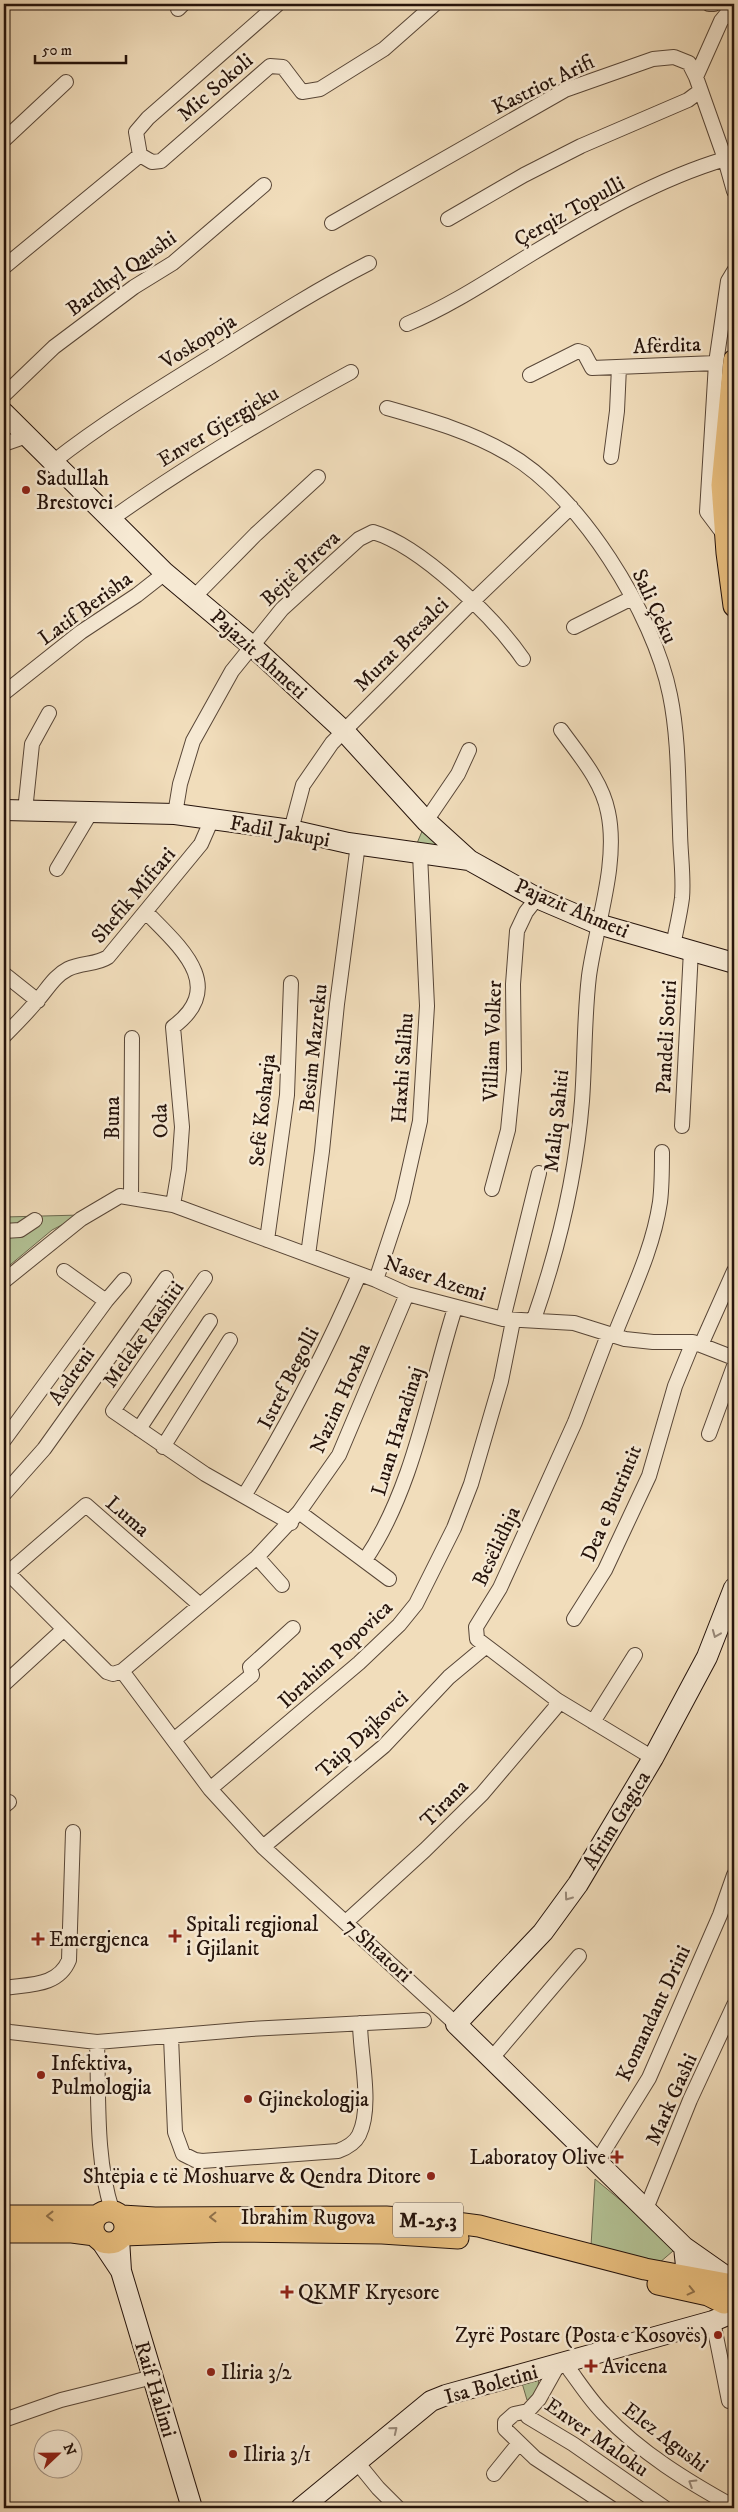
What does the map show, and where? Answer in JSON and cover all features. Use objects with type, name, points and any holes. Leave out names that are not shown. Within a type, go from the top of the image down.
[{"type":"main road","points":[[725,361],[722,485],[730,542],[734,606]]},
{"type":"main road","name":"M-25.3","points":[[4,2216],[108,2222]]},
{"type":"main road","name":"Ibrahim Rugova","points":[[108,2222],[155,2218],[386,2217],[441,2221],[478,2226],[645,2268],[686,2275],[728,2299]]},
{"type":"main road","name":"M-25.3","points":[[4,2232],[72,2232],[108,2222]]},
{"type":"main road","name":"Ibrahim Rugova","points":[[108,2222],[228,2232],[440,2235],[476,2240],[728,2299]]},
{"type":"street","name":"Mic Sokoli","points":[[278,4],[148,118],[136,132],[140,155],[152,162],[162,161],[270,66],[283,67],[302,92],[320,89],[384,50],[435,4]]},
{"type":"street","points":[[709,4],[714,4]]},
{"type":"street","points":[[448,219],[524,174],[581,146],[688,100],[698,84],[721,21],[734,6]]},
{"type":"street","name":"Kastriot Arifi","points":[[332,223],[565,90],[653,58],[674,57],[689,62],[725,159]]},
{"type":"street","points":[[4,140],[66,82]]},
{"type":"street","points":[[4,267],[140,155]]},
{"type":"street","points":[[725,159],[734,191]]},
{"type":"street","name":"Çerqiz Topulli","points":[[407,324],[458,299],[535,252],[678,174],[725,159]]},
{"type":"street","name":"Bardhyl Qaushi","points":[[4,395],[54,347],[134,287],[173,263],[264,185]]},
{"type":"street","name":"Voskopoja","points":[[53,462],[82,439],[165,384],[321,288],[369,263]]},
{"type":"street","points":[[725,361],[728,281],[734,271]]},
{"type":"street","name":"Afërdita","points":[[530,375],[578,350],[584,353],[592,368],[725,361]]},
{"type":"street","name":"Afërdita","points":[[611,457],[617,410],[619,367]]},
{"type":"street","name":"Enver Gjergjeku","points":[[110,520],[155,488],[288,406],[351,372]]},
{"type":"street","name":"Sali Çeku","points":[[387,408],[456,428],[508,453],[542,478],[571,506],[616,569],[632,598],[651,637],[670,694],[679,775],[682,948]]},
{"type":"street","name":"Pajazit Ahmeti","points":[[4,412],[165,573],[252,646],[344,731],[426,821],[469,860],[537,898],[598,924],[734,963]]},
{"type":"street","points":[[4,444],[26,436]]},
{"type":"street","name":"Pajazit Ahmeti","points":[[194,597],[256,534],[318,478]]},
{"type":"street","name":"Murat Bresalci","points":[[291,830],[297,801],[311,771],[332,743],[472,602],[571,506]]},
{"type":"street","name":"Bejtë Pireva","points":[[175,814],[180,784],[193,741],[232,671],[282,609],[359,539],[373,532],[388,536],[414,553],[472,602],[512,643],[523,659]]},
{"type":"street","name":"Latif Berisha","points":[[4,693],[81,632],[137,595],[165,573]]},
{"type":"street","points":[[574,627],[632,598]]},
{"type":"street","points":[[25,810],[32,744],[49,713]]},
{"type":"street","name":"Maliq Sahiti","points":[[534,1319],[558,1240],[573,1169],[582,1102],[589,976],[611,840],[608,811],[596,781],[561,730]]},
{"type":"street","points":[[426,821],[458,774],[469,750]]},
{"type":"street","name":"Fadil Jakupi","points":[[4,810],[175,814],[291,830],[358,844],[469,860]]},
{"type":"street","points":[[57,869],[91,812]]},
{"type":"street","name":"Shefik Miftari","points":[[4,1036],[38,1000],[56,977],[69,968],[86,962],[100,963],[108,957],[201,844],[212,819]]},
{"type":"street","name":"Besim Mazreku","points":[[308,1255],[322,1151],[337,1004],[358,844]]},
{"type":"street","name":"Haxhi Salihu","points":[[376,1280],[402,1201],[420,1121],[427,1006],[420,854]]},
{"type":"street","name":"Villiam Volker","points":[[492,1189],[508,1130],[514,1070],[513,984],[517,931],[526,912],[537,898]]},
{"type":"street","name":"Oda","points":[[146,912],[182,949],[195,969],[198,981],[195,1002],[188,1014],[173,1028],[172,1034],[182,1127],[179,1169],[173,1205]]},
{"type":"street","name":"Pandeli Sotiri","points":[[682,948],[682,1126]]},
{"type":"street","points":[[4,974],[38,1000]]},
{"type":"street","name":"Sefë Kosharja","points":[[267,1240],[287,1095],[291,983]]},
{"type":"street","name":"Buna","points":[[131,1197],[132,1038]]},
{"type":"street","name":"Besëlidhja","points":[[485,1647],[477,1639],[476,1627],[500,1588],[645,1260],[655,1227],[660,1200],[662,1152]]},
{"type":"street","name":"Ibrahim Popovica","points":[[210,1789],[360,1663],[399,1625],[416,1604],[454,1528],[471,1484],[502,1381],[508,1320],[539,1173]]},
{"type":"street","points":[[4,1281],[81,1219],[120,1196],[131,1197]]},
{"type":"street","name":"Naser Azemi","points":[[131,1197],[173,1205],[376,1280],[407,1294],[455,1308],[508,1320],[534,1319],[574,1323],[625,1339],[697,1343],[734,1358]]},
{"type":"street","points":[[4,1231],[20,1230],[35,1220]]},
{"type":"street","points":[[64,1271],[106,1301]]},
{"type":"street","name":"Dea e Butrintit","points":[[574,1619],[605,1570],[620,1533],[649,1476],[675,1386],[734,1271]]},
{"type":"street","name":"Istref Begolli","points":[[244,1496],[280,1439],[335,1330],[360,1275]]},
{"type":"street","name":"Asdreni","points":[[4,1494],[44,1449],[166,1278]]},
{"type":"street","name":"Meleke Rashiti","points":[[205,1278],[114,1411],[164,1447],[244,1496],[295,1518]]},
{"type":"street","points":[[4,1440],[106,1301],[124,1280]]},
{"type":"street","name":"Nazim Hoxha","points":[[122,1671],[257,1556],[295,1518],[340,1455],[407,1294]]},
{"type":"street","name":"Luan Haradinaj","points":[[365,1560],[383,1534],[393,1513],[435,1383],[455,1308]]},
{"type":"street","points":[[139,1429],[210,1321]]},
{"type":"street","points":[[164,1447],[230,1340]]},
{"type":"street","points":[[709,1434],[734,1366]]},
{"type":"street","name":"Luma","points":[[5,1573],[86,1505],[200,1605]]},
{"type":"street","points":[[295,1518],[365,1560],[389,1578]]},
{"type":"street","points":[[257,1556],[282,1585]]},
{"type":"street","points":[[5,1573],[107,1672],[114,1674],[122,1671]]},
{"type":"street","name":"Afrim Gagica","points":[[456,2024],[548,1925],[578,1884],[653,1758],[707,1657],[734,1588]]},
{"type":"street","points":[[175,1739],[252,1675],[250,1667],[267,1649],[293,1628]]},
{"type":"street","points":[[4,1684],[64,1629]]},
{"type":"street","points":[[485,1647],[545,1689],[557,1700],[564,1702],[578,1714],[653,1758]]},
{"type":"street","name":"Taip Dajkovci","points":[[263,1847],[384,1746],[449,1677],[485,1647]]},
{"type":"street","points":[[593,1722],[635,1655]]},
{"type":"street","name":"7 Shtatori","points":[[122,1671],[175,1739],[210,1789],[263,1847],[492,2058],[684,2247],[728,2299]]},
{"type":"street","name":"Tirana","points":[[346,1922],[425,1850],[482,1794],[555,1708],[557,1700]]},
{"type":"street","points":[[4,1988],[45,1983],[54,1979],[66,1967],[69,1960],[73,1832]]},
{"type":"street","name":"Komandant Drini","points":[[597,2162],[649,2078],[720,1915],[734,1875]]},
{"type":"street","points":[[492,2058],[579,1956]]},
{"type":"street","name":"Mark Gashi","points":[[646,2209],[690,2100],[734,2006]]},
{"type":"street","points":[[4,2030],[97,2042],[251,2029],[424,2020]]},
{"type":"street","points":[[171,2037],[175,2132],[183,2154],[202,2161],[331,2152],[351,2144],[359,2135],[363,2122],[365,2103],[360,2023]]},
{"type":"street","points":[[97,2042],[100,2134],[108,2222]]},
{"type":"street","name":"Raif Halimi","points":[[108,2222],[192,2508]]},
{"type":"street","points":[[684,2247],[686,2275]]},
{"type":"street","points":[[728,2299],[728,2401]]},
{"type":"street","name":"Isa Boletini","points":[[301,2508],[431,2401],[446,2395],[563,2364],[728,2299]]},
{"type":"street","name":"Enver Maloku","points":[[563,2364],[528,2411],[528,2417],[540,2426],[573,2444],[664,2508]]},
{"type":"street","name":"Elez Agushi","points":[[563,2364],[603,2413],[625,2434],[659,2462],[734,2507]]},
{"type":"street","points":[[4,2420],[61,2400],[153,2377]]},
{"type":"street","points":[[528,2411],[514,2414],[505,2422],[505,2429],[535,2458],[611,2508]]},
{"type":"street","points":[[494,2474],[519,2443]]},
{"type":"street","points":[[356,2461],[378,2488],[398,2508]]},
{"type":"green space","points":[[423,829],[442,846],[415,848]]},
{"type":"green space","points":[[81,1215],[52,1230],[4,1270],[4,1217]]},
{"type":"green space","points":[[595,2179],[667,2239],[673,2251],[659,2263],[591,2246]]},
{"type":"green space","points":[[539,2376],[538,2387],[529,2401],[527,2400],[522,2383]]},
{"type":"place","name":"Sadullah Brestovci","points":[[26,490]]},
{"type":"place","name":"Spitali regjional i Gjilanit","points":[[175,1936]]},
{"type":"place","name":"Emergjenca","points":[[38,1939]]},
{"type":"place","name":"Infektiva, Pulmologjia","points":[[41,2075]]},
{"type":"place","name":"Gjinekologjia","points":[[248,2099]]},
{"type":"place","name":"Laboratoy Olive","points":[[617,2157]]},
{"type":"place","name":"Shtëpia e të Moshuarve & Qendra Ditore","points":[[431,2176]]},
{"type":"place","name":"QKMF Kryesore","points":[[287,2292]]},
{"type":"place","name":"Zyrë Postare (Posta e Kosovës)","points":[[718,2335]]},
{"type":"place","name":"Avicena","points":[[591,2366]]},
{"type":"place","name":"Iliria 3/2","points":[[211,2372]]},
{"type":"place","name":"Iliria 3/1","points":[[233,2454]]}]
